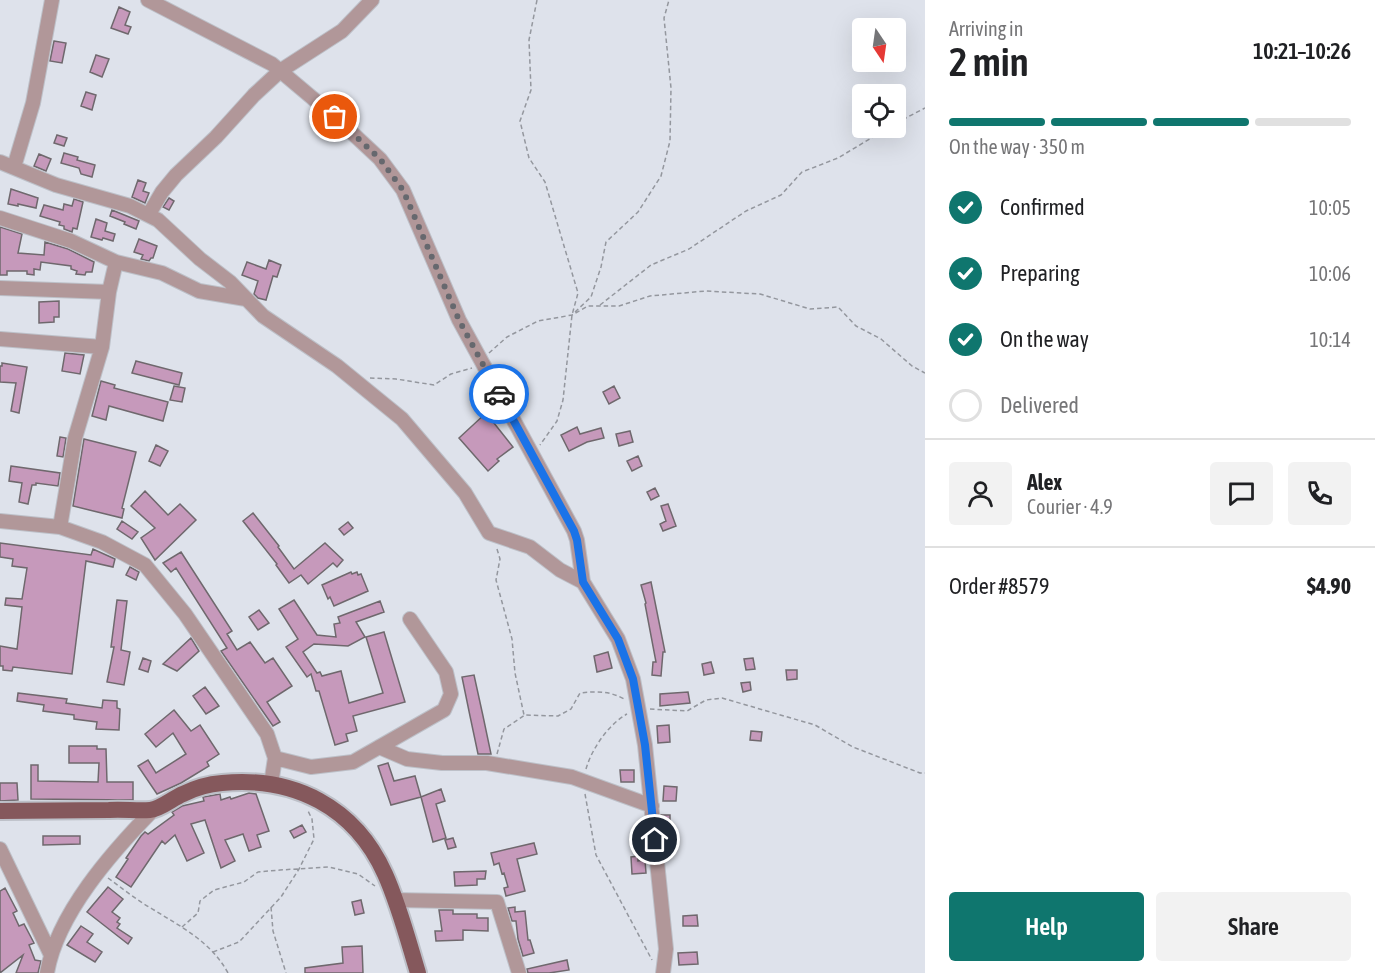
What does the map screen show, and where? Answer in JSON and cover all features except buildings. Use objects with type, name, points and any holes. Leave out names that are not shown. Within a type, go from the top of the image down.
[{"type":"main road","points":[[0,812],[153,810],[201,786],[221,783],[271,784],[303,792],[326,804],[346,819],[362,835],[373,852],[385,873],[418,973]]},
{"type":"street","points":[[14,167],[33,103],[51,0]]},
{"type":"street","points":[[148,0],[272,64],[335,117],[380,159],[403,190],[459,320],[574,531],[583,582],[618,639],[633,679],[645,745],[652,806],[666,949],[663,973]]},
{"type":"street","points":[[149,214],[162,192],[176,175],[254,95],[280,71],[342,31],[372,0]]},
{"type":"street","points":[[0,162],[56,185],[130,206],[149,214],[230,282],[263,316],[350,376],[402,419],[465,493],[489,533],[494,537],[530,547],[560,570],[583,582]]},
{"type":"street","points":[[0,218],[71,242],[116,262],[162,273],[199,291],[246,299]]},
{"type":"street","points":[[60,527],[75,438],[102,347],[109,292],[116,262]]},
{"type":"street","points":[[0,288],[109,292]]},
{"type":"street","points":[[0,339],[102,347]]},
{"type":"street","points":[[0,521],[60,527],[102,542],[145,565],[184,614],[267,734],[275,758],[271,784]]},
{"type":"street","points":[[275,758],[311,767],[353,762],[444,710],[451,694],[446,672],[410,619]]},
{"type":"street","points":[[379,747],[407,759],[442,763],[494,764],[572,777],[652,806]]},
{"type":"street","points":[[47,973],[50,953],[77,902],[120,844],[153,810]]},
{"type":"street","points":[[0,849],[50,953]]},
{"type":"street","points":[[395,900],[497,902],[519,973]]},
{"type":"path","points":[[532,455],[557,422],[563,400],[572,315],[578,293],[545,182],[529,158],[520,121],[531,90],[529,40],[537,0]]},
{"type":"path","points":[[572,315],[591,297],[606,242],[638,212],[661,176],[670,141],[671,88],[664,18],[669,0]]},
{"type":"path","points":[[906,118],[925,108]]},
{"type":"path","points":[[598,306],[651,265],[689,249],[746,211],[781,195],[802,172],[838,158],[871,138]]},
{"type":"path","points":[[350,376],[396,379],[434,385],[451,374],[471,368],[507,337],[538,321],[572,315],[588,306],[619,306],[650,296],[706,291],[760,294],[810,309],[838,307],[856,326],[881,339],[912,366],[925,373]]},
{"type":"path","points":[[494,537],[500,559],[496,580],[512,639],[515,673],[525,715]]},
{"type":"path","points":[[494,764],[504,729],[525,715],[558,716],[571,709],[580,693],[598,691],[616,694],[639,708],[687,711],[706,700],[722,698],[816,725],[853,747],[925,773]]},
{"type":"path","points":[[639,708],[616,720],[590,757],[583,781],[596,855],[649,956],[663,973]]},
{"type":"path","points":[[213,951],[239,942],[281,897],[314,839],[312,819],[307,810]]},
{"type":"path","points":[[182,927],[198,913],[200,901],[214,890],[244,882],[258,872],[328,867],[358,874],[377,887]]},
{"type":"path","points":[[99,872],[152,909],[194,934],[213,951],[228,973]]},
{"type":"path","points":[[272,907],[273,931],[286,973]]},
{"type":"way so far","points":[[335,117],[380,159],[403,190],[459,320],[499,394]]},
{"type":"route","points":[[499,394],[574,531],[583,582],[618,639],[633,679],[645,745],[655,840]]}]
